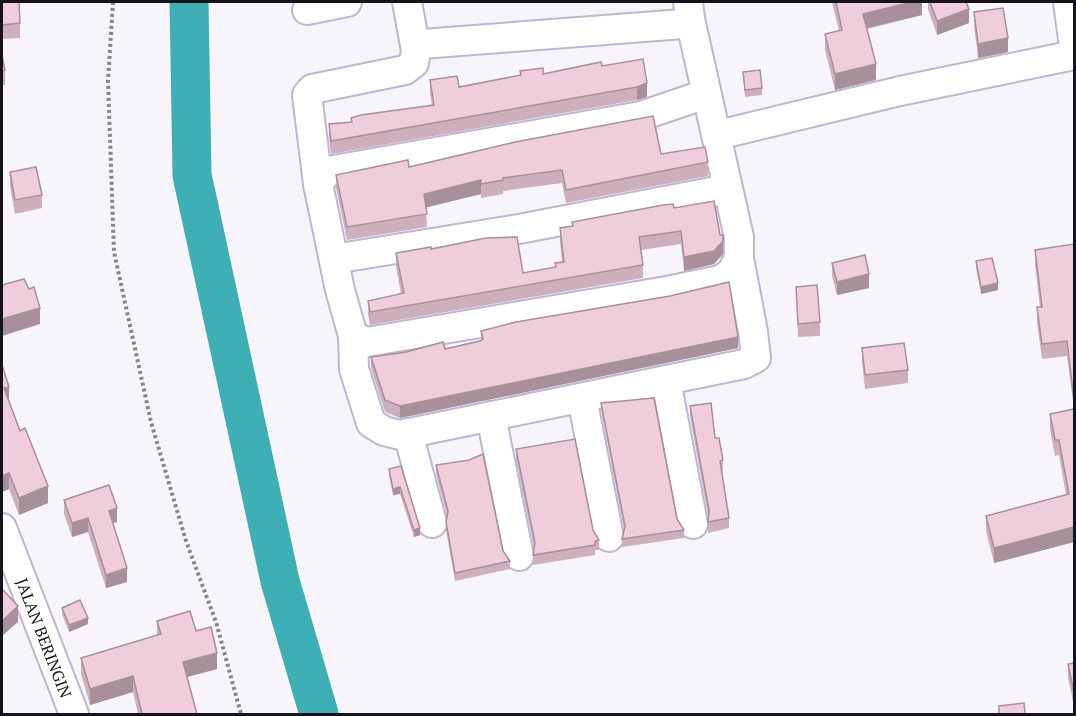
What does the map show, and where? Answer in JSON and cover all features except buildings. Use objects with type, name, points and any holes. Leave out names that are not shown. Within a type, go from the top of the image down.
[{"type":"street","points":[[307,10],[347,2]]},
{"type":"street","points":[[407,2],[416,51],[414,63],[405,70],[312,89],[308,92],[318,184],[340,290],[353,336],[354,369],[371,423],[384,431],[400,435],[744,364],[756,358],[739,258],[739,237],[689,10]]},
{"type":"street","points":[[1068,2],[1074,47]]},
{"type":"street","points":[[416,51],[422,44],[682,24],[689,10]]},
{"type":"street","points":[[718,135],[900,91],[1074,55]]},
{"type":"street","points":[[318,184],[328,171],[640,116],[706,94]]},
{"type":"street","points":[[334,259],[519,230],[727,189]]},
{"type":"street","points":[[353,336],[367,342],[667,291],[720,280],[731,273],[739,258]]},
{"type":"street","points":[[666,380],[693,524]]},
{"type":"street","points":[[582,398],[609,537]]},
{"type":"street","points":[[491,416],[519,556]]},
{"type":"street","points":[[408,433],[432,523]]},
{"type":"street","name":"JALAN BERINGIN","points":[[2,528],[74,714]]},
{"type":"path","points":[[113,2],[108,81],[114,252],[151,422],[186,541],[216,622],[242,714]]},
{"type":"waterway","points":[[189,2],[192,175],[280,581],[319,714]]}]
